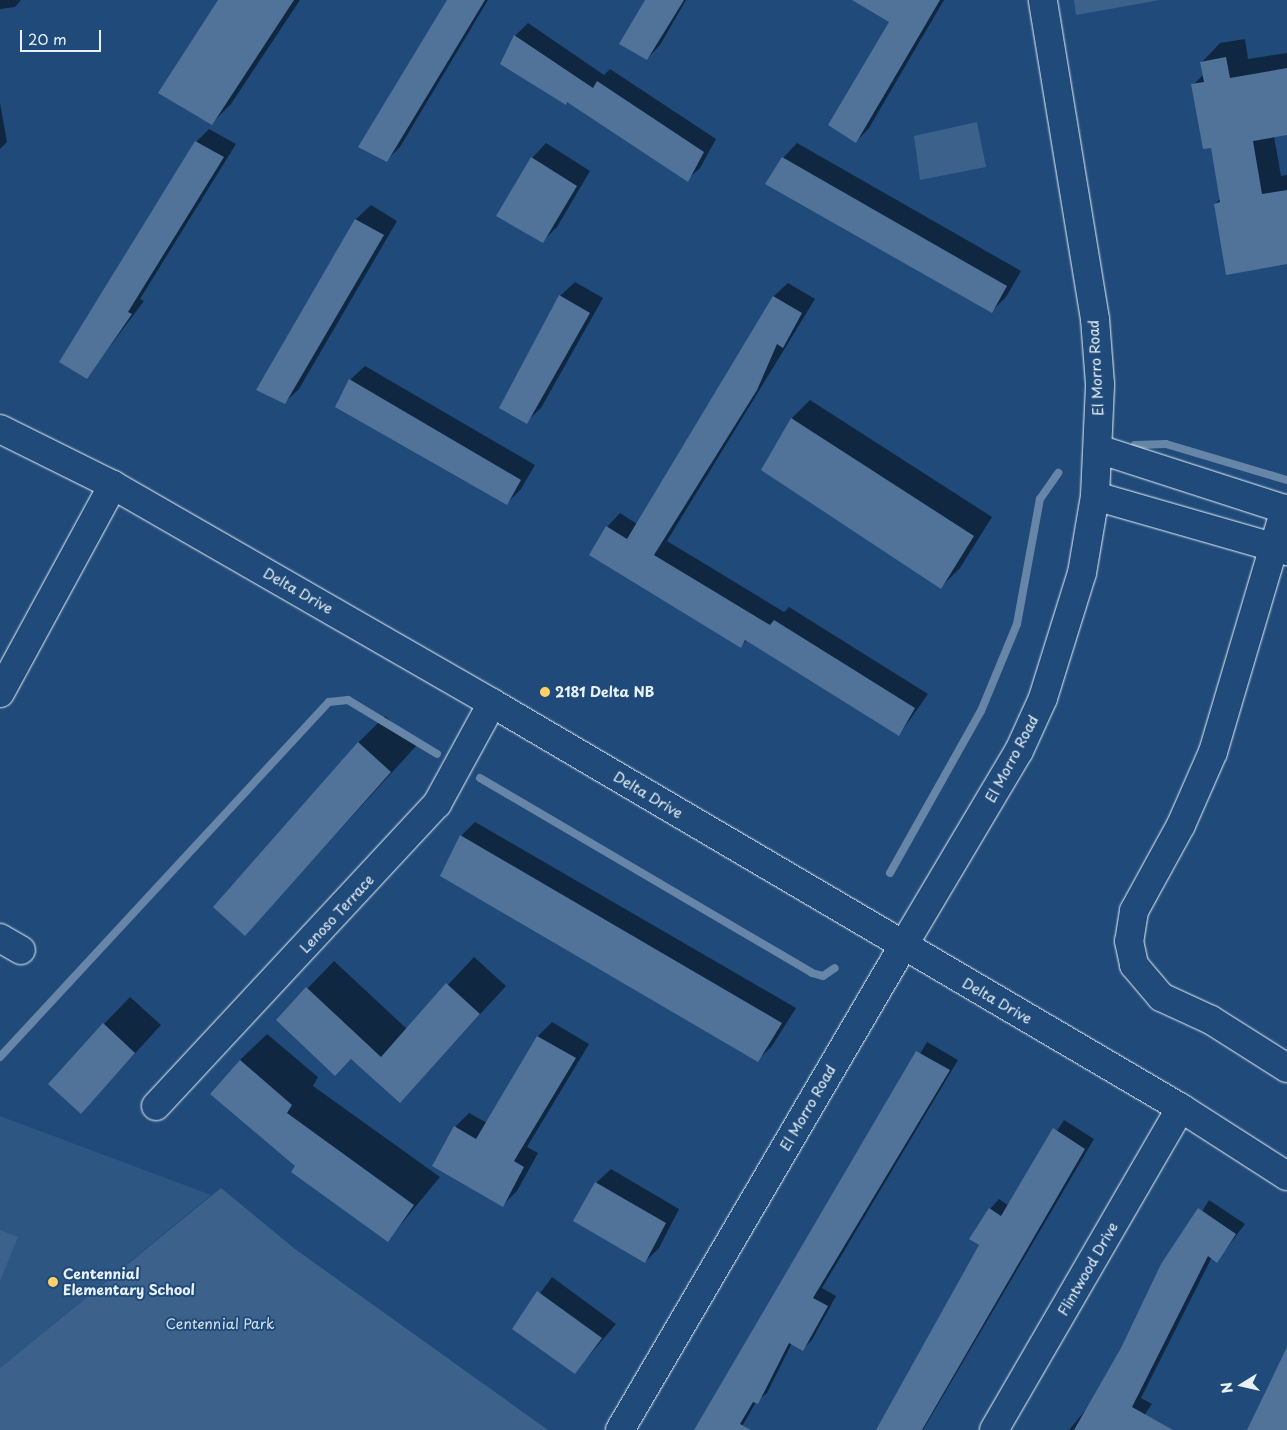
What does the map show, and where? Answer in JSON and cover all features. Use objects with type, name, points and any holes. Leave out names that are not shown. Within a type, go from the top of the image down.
[{"type":"street","name":"El Morro Road","points":[[620,1430],[902,946],[1019,751],[1043,698],[1082,573],[1095,496],[1100,384],[1088,261],[1043,0]]},
{"type":"street","name":"Delta Drive","points":[[0,429],[113,485],[492,704],[902,946],[1182,1108],[1287,1176]]},
{"type":"street","points":[[1098,449],[1286,509],[1280,548],[1213,752],[1181,825],[1134,911],[1129,941],[1134,965],[1161,997],[1211,1020],[1287,1068]]},
{"type":"street","points":[[0,693],[10,653],[113,485]]},
{"type":"street","points":[[1095,496],[1280,548]]},
{"type":"street","name":"Lenoso Terrace","points":[[156,1106],[437,804],[492,704]]},
{"type":"street","name":"Flintwood Drive","points":[[994,1430],[1182,1108]]},
{"type":"shaded area","name":"Centennial Elementary School","points":[[0,1116],[211,1195],[0,1368]]},
{"type":"green space","points":[[1074,0],[1160,0],[1076,15]]},
{"type":"green space","points":[[977,122],[986,167],[920,180],[914,136]]},
{"type":"green space","name":"Centennial Park","points":[[221,1188],[295,1249],[548,1430],[0,1430],[0,1368]]},
{"type":"green space","points":[[0,1230],[18,1237],[0,1281]]},
{"type":"building","points":[[218,0],[294,0],[212,125],[158,93]]},
{"type":"building","points":[[447,0],[485,0],[387,162],[358,147]]},
{"type":"building","points":[[645,0],[684,0],[647,60],[619,44]]},
{"type":"building","points":[[852,0],[940,0],[856,143],[828,125],[889,22]]},
{"type":"building","points":[[514,35],[593,88],[597,81],[704,152],[688,182],[567,102],[566,105],[500,64]]},
{"type":"building","points":[[1226,57],[1230,78],[1287,68],[1287,135],[1253,141],[1262,194],[1287,190],[1287,264],[1226,275],[1214,204],[1220,202],[1211,148],[1203,149],[1191,84],[1204,82],[1200,62]]},
{"type":"building","points":[[195,141],[224,157],[128,312],[132,314],[87,379],[59,362]]},
{"type":"building","points":[[531,157],[577,186],[543,243],[496,216]]},
{"type":"building","points":[[782,157],[1007,286],[992,313],[765,184]]},
{"type":"building","points":[[355,219],[384,235],[285,404],[256,390]]},
{"type":"building","points":[[559,295],[590,313],[527,424],[499,408]]},
{"type":"building","points":[[773,296],[802,313],[783,348],[777,344],[757,390],[654,555],[770,625],[774,620],[915,708],[899,736],[745,640],[741,648],[589,555],[606,526],[627,539]]},
{"type":"building","points":[[349,379],[521,480],[507,505],[335,407]]},
{"type":"building","points":[[791,418],[974,536],[941,589],[761,470]]},
{"type":"building","points":[[358,742],[391,772],[245,936],[213,907]]},
{"type":"building","points":[[460,835],[782,1023],[758,1062],[440,876]]},
{"type":"building","points":[[446,983],[480,1014],[400,1103],[351,1059],[335,1076],[276,1020],[306,987],[381,1057]]},
{"type":"building","points":[[103,1023],[135,1053],[81,1114],[48,1084]]},
{"type":"building","points":[[537,1036],[576,1058],[514,1161],[524,1167],[503,1207],[432,1166],[454,1126],[476,1139]]},
{"type":"building","points":[[916,1051],[950,1070],[813,1298],[828,1306],[803,1351],[789,1343],[758,1404],[753,1402],[740,1424],[751,1430],[694,1430]]},
{"type":"building","points":[[240,1060],[292,1105],[287,1113],[414,1205],[388,1242],[291,1172],[295,1166],[210,1094]]},
{"type":"building","points":[[1053,1128],[1085,1149],[922,1430],[876,1430],[979,1245],[969,1239],[989,1208],[1001,1216]]},
{"type":"building","points":[[595,1182],[666,1223],[645,1263],[573,1221]]},
{"type":"building","points":[[1198,1208],[1236,1234],[1217,1263],[1208,1256],[1132,1407],[1173,1430],[1074,1430],[1121,1348],[1161,1264]]},
{"type":"building","points":[[537,1291],[602,1338],[575,1374],[512,1329]]},
{"type":"building","points":[[1287,1347],[1287,1430],[1247,1430]]},
{"type":"waterway","points":[[1135,445],[1166,444],[1287,480]]},
{"type":"waterway","points":[[890,873],[981,711],[1017,624],[1040,499],[1058,473]]},
{"type":"waterway","points":[[0,1057],[329,702],[348,700],[437,754]]},
{"type":"waterway","points":[[480,778],[812,973],[823,976],[835,968]]},
{"type":"place","name":"2181 Delta NB","points":[[545,692]]},
{"type":"place","name":"Centennial Elementary School","points":[[53,1282]]}]
